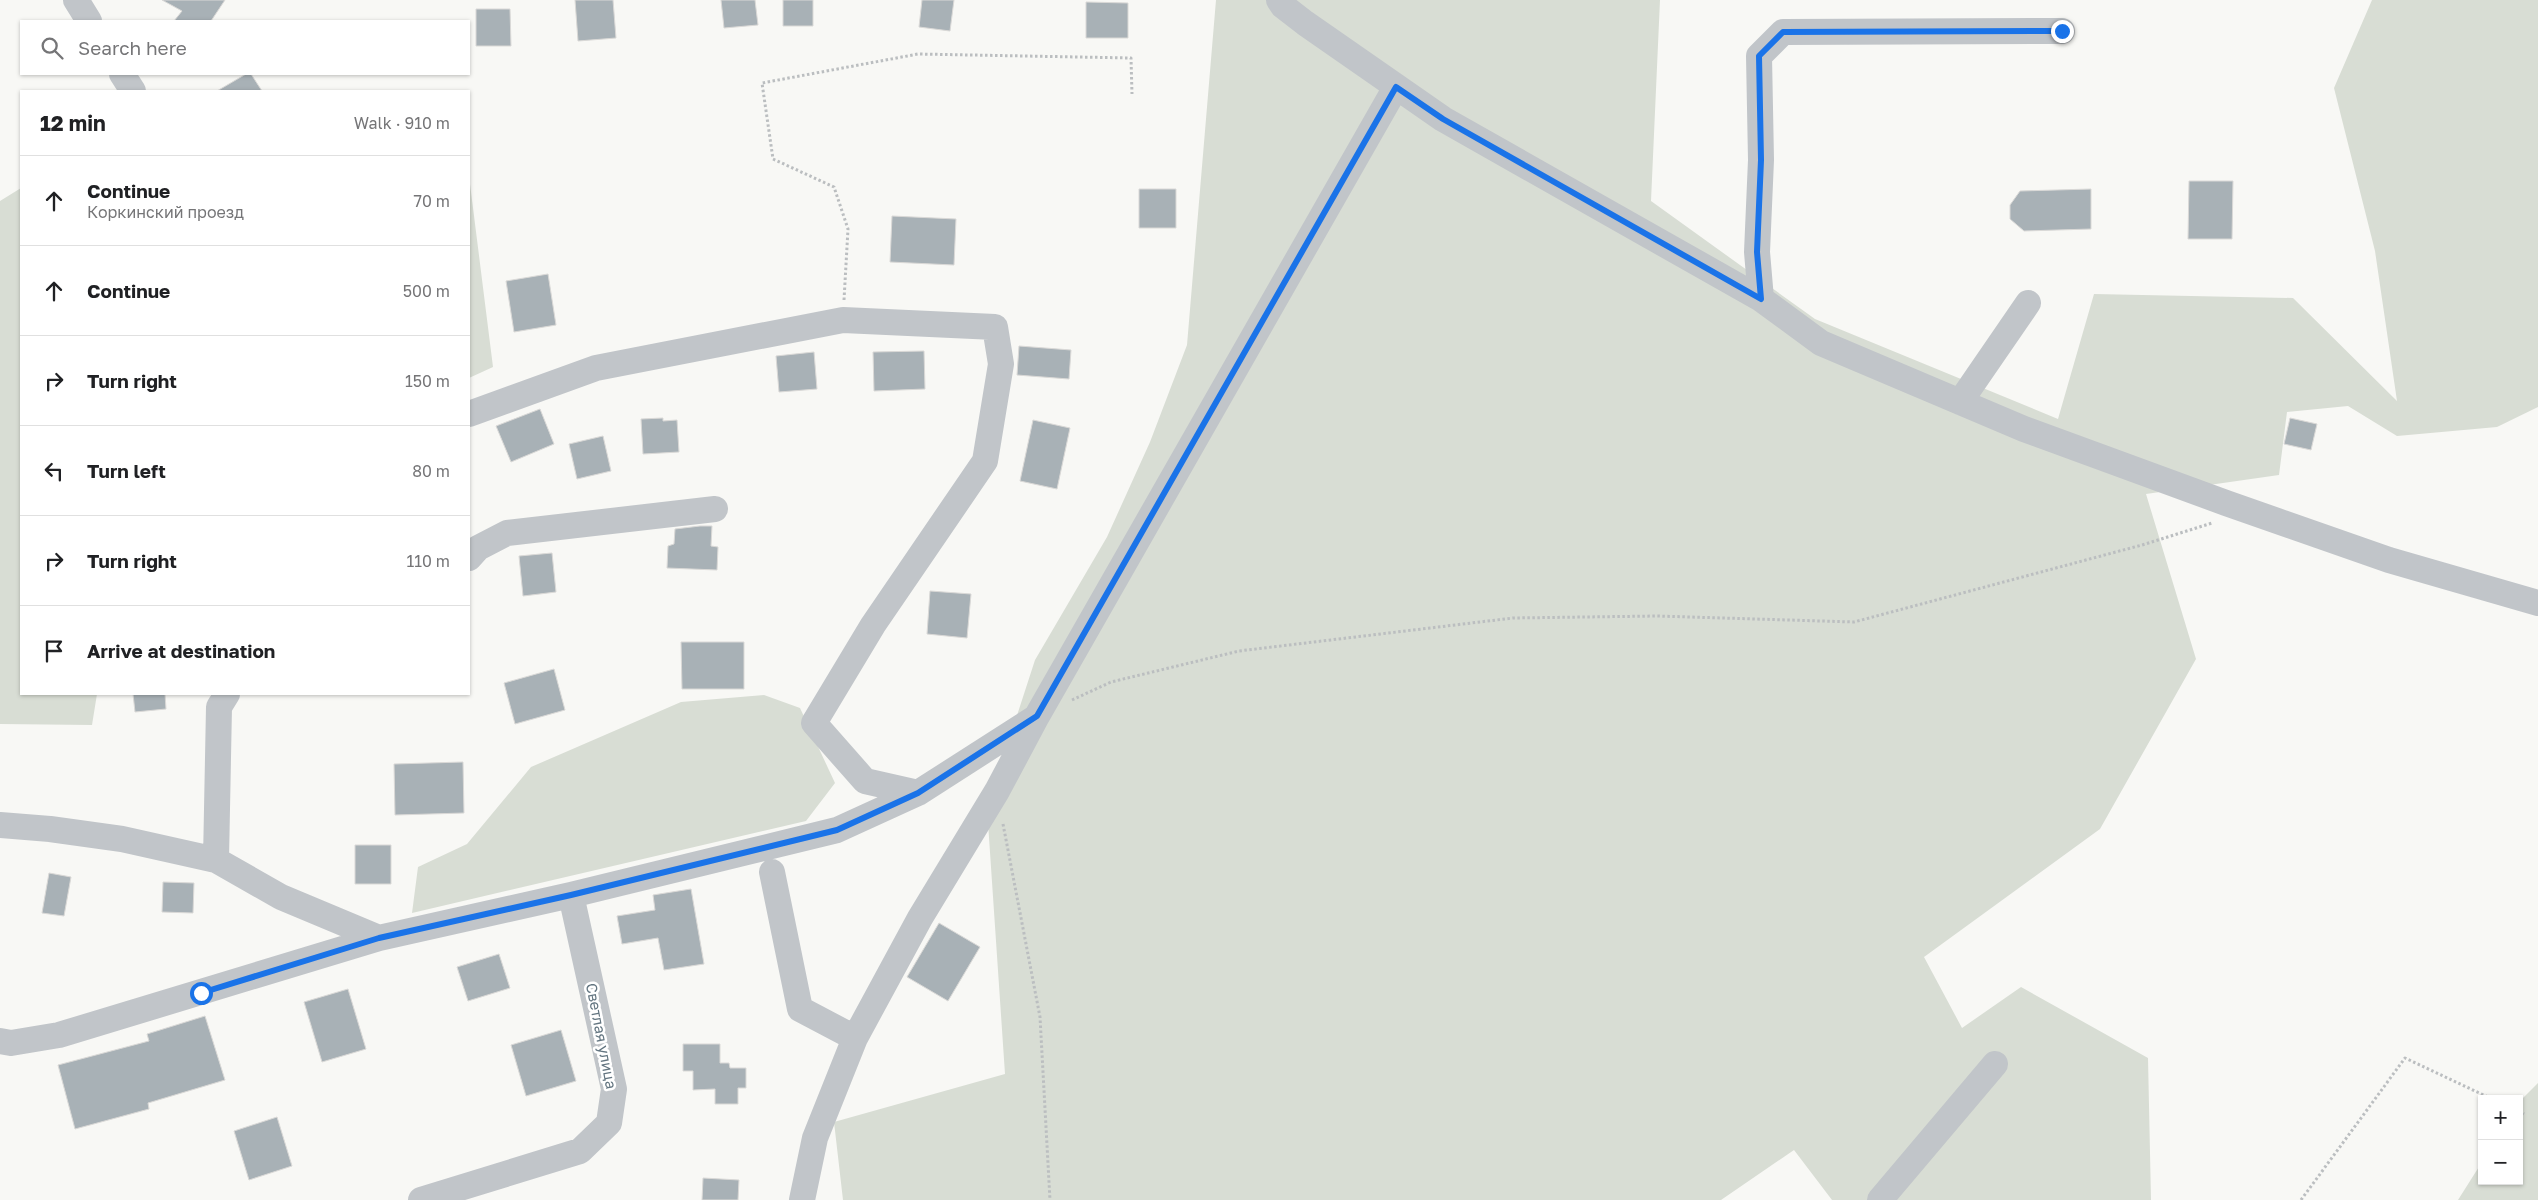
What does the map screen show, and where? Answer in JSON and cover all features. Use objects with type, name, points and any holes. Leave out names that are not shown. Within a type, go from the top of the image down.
[{"type":"street","points":[[76,0],[88,20]]},
{"type":"street","points":[[1281,3],[1443,119],[1761,299],[1820,343],[2024,429],[2226,503],[2389,560],[2538,602]]},
{"type":"street","points":[[1761,299],[1757,252],[1761,160],[1759,56],[1783,32],[2062,31]]},
{"type":"street","points":[[123,75],[132,90]]},
{"type":"street","points":[[802,1200],[815,1138],[855,1038],[920,918],[997,791],[1037,716],[1396,87]]},
{"type":"street","points":[[1960,402],[2028,303]]},
{"type":"street","points":[[470,414],[596,368],[843,320],[995,327],[1001,364],[985,460],[872,625],[814,723],[865,781],[918,793]]},
{"type":"street","points":[[470,557],[478,548],[507,533],[715,509]]},
{"type":"street","points":[[216,860],[219,707],[226,695]]},
{"type":"street","points":[[0,1041],[11,1043],[60,1035],[379,938],[571,895],[837,830],[918,793],[1037,716]]},
{"type":"street","points":[[0,824],[50,828],[122,839],[216,860],[281,897],[379,938]]},
{"type":"street","points":[[772,872],[800,1008],[855,1038]]},
{"type":"street","name":"Светлая улица","points":[[421,1200],[580,1151],[609,1123],[614,1089],[571,895]]},
{"type":"street","points":[[1880,1200],[1995,1064]]},
{"type":"path","points":[[843,320],[848,229],[834,187],[773,159],[762,83],[918,54],[1131,58],[1132,94]]},
{"type":"path","points":[[1070,701],[1111,682],[1239,651],[1513,618],[1657,616],[1854,622],[2142,545],[2212,523],[2226,503]]},
{"type":"path","points":[[997,791],[1040,1017],[1050,1200]]},
{"type":"path","points":[[2301,1200],[2404,1058],[2483,1095]]},
{"type":"shaded area","points":[[1216,0],[1660,0],[1651,201],[1815,319],[2058,419],[2094,294],[2293,298],[2397,401],[2375,251],[2334,88],[2372,0],[2538,0],[2538,407],[2497,427],[2397,436],[2348,406],[2287,412],[2279,475],[2146,494],[2196,659],[2100,829],[1924,957],[1962,1028],[2021,987],[2148,1058],[2151,1200],[1832,1200],[1794,1150],[1721,1200],[843,1200],[834,1122],[1005,1074],[987,808],[1035,660],[1107,537],[1150,442],[1187,345]]},
{"type":"shaded area","points":[[470,184],[493,367],[470,378]]},
{"type":"shaded area","points":[[20,189],[20,695],[97,695],[92,725],[0,724],[0,201]]},
{"type":"shaded area","points":[[764,695],[800,708],[835,783],[806,821],[412,913],[418,867],[467,844],[531,767],[681,702]]},
{"type":"shaded area","points":[[2538,1083],[2538,1200],[2458,1200],[2478,1168],[2478,1185],[2523,1185],[2523,1098]]},
{"type":"building","points":[[162,0],[225,0],[212,20],[175,20],[182,11]]},
{"type":"building","points":[[575,0],[613,0],[616,38],[578,41]]},
{"type":"building","points":[[721,0],[755,0],[758,25],[724,28]]},
{"type":"building","points":[[783,0],[813,0],[813,26],[783,26]]},
{"type":"building","points":[[922,0],[954,0],[950,31],[919,27]]},
{"type":"building","points":[[1086,2],[1128,3],[1128,38],[1086,38]]},
{"type":"building","points":[[476,9],[510,9],[511,46],[476,46]]},
{"type":"building","points":[[244,75],[252,75],[261,90],[219,90]]},
{"type":"building","points":[[2189,181],[2233,181],[2232,239],[2188,239]]},
{"type":"building","points":[[1139,189],[1176,189],[1176,228],[1139,228]]},
{"type":"building","points":[[2091,189],[2091,229],[2024,231],[2010,219],[2010,205],[2020,191]]},
{"type":"building","points":[[892,216],[956,219],[954,265],[890,262]]},
{"type":"building","points":[[548,274],[556,325],[514,332],[506,281]]},
{"type":"building","points":[[1019,346],[1071,350],[1069,379],[1017,375]]},
{"type":"building","points":[[924,351],[925,389],[874,391],[873,352]]},
{"type":"building","points":[[814,352],[817,389],[779,392],[776,356]]},
{"type":"building","points":[[540,409],[554,444],[511,462],[496,426]]},
{"type":"building","points":[[663,418],[663,421],[677,420],[679,452],[643,454],[641,419]]},
{"type":"building","points":[[2290,418],[2317,424],[2311,450],[2284,444]]},
{"type":"building","points":[[1033,420],[1070,428],[1057,489],[1020,481]]},
{"type":"building","points":[[603,436],[611,471],[577,479],[569,444]]},
{"type":"building","points":[[712,526],[711,546],[718,547],[717,570],[667,568],[668,546],[674,544],[675,529]]},
{"type":"building","points":[[552,553],[556,592],[523,596],[519,556]]},
{"type":"building","points":[[930,591],[971,594],[967,638],[927,634]]},
{"type":"building","points":[[681,642],[744,642],[744,689],[682,689]]},
{"type":"building","points":[[554,669],[565,710],[515,724],[504,683]]},
{"type":"building","points":[[133,695],[165,695],[166,709],[135,712]]},
{"type":"building","points":[[463,762],[464,813],[395,815],[394,764]]},
{"type":"building","points":[[355,845],[391,845],[391,884],[355,884]]},
{"type":"building","points":[[49,873],[71,877],[64,916],[42,913]]},
{"type":"building","points":[[163,882],[194,883],[193,913],[162,912]]},
{"type":"building","points":[[691,889],[704,964],[664,970],[658,938],[622,944],[617,916],[655,910],[653,895]]},
{"type":"building","points":[[939,923],[980,947],[948,1001],[907,977]]},
{"type":"building","points":[[499,954],[510,988],[468,1001],[457,967]]},
{"type":"building","points":[[348,989],[366,1049],[322,1062],[304,1002]]},
{"type":"building","points":[[205,1016],[225,1080],[148,1103],[149,1109],[75,1129],[58,1065],[149,1041],[147,1034]]},
{"type":"building","points":[[561,1030],[576,1081],[526,1096],[511,1045]]},
{"type":"building","points":[[683,1044],[720,1044],[720,1063],[729,1063],[730,1068],[746,1068],[746,1088],[738,1088],[738,1104],[715,1104],[715,1089],[693,1090],[693,1071],[683,1071]]},
{"type":"building","points":[[277,1117],[292,1166],[249,1180],[234,1131]]},
{"type":"building","points":[[703,1178],[739,1180],[738,1200],[702,1200]]},
{"type":"route","points":[[201,993],[379,938],[571,895],[837,830],[918,793],[1037,716],[1396,87],[1443,119],[1761,299],[1757,252],[1761,160],[1759,56],[1783,32],[2062,31]]}]
